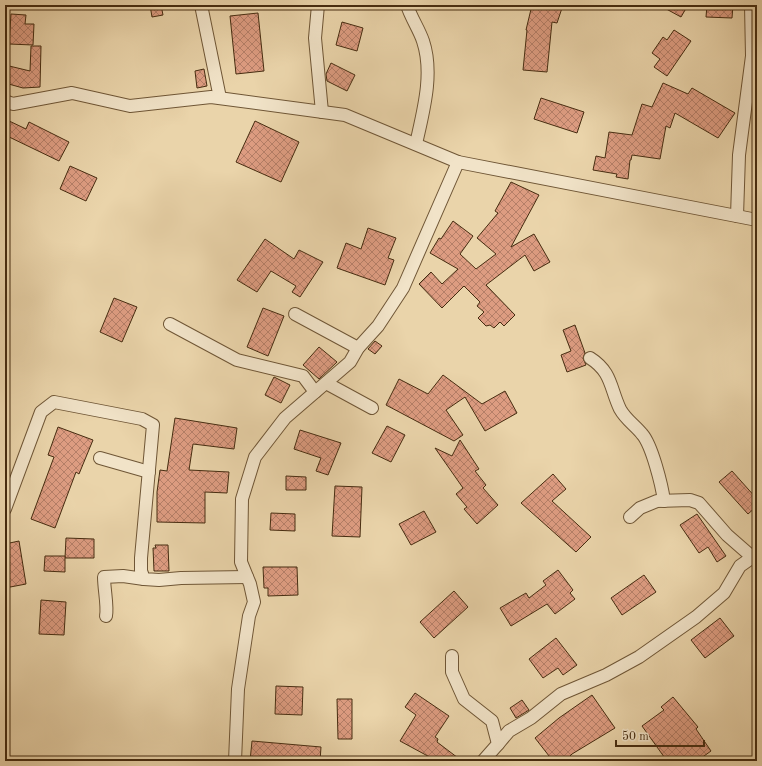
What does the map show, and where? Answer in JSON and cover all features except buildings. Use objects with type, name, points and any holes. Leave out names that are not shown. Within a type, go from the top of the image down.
[{"type":"street","points":[[200,5],[220,98]]},
{"type":"street","points":[[318,5],[315,38],[322,112]]},
{"type":"street","points":[[407,5],[423,42],[428,71],[426,97],[416,144]]},
{"type":"street","points":[[737,216],[739,155],[752,56],[751,5]]},
{"type":"street","points":[[5,101],[13,104],[72,93],[130,106],[210,97],[345,115],[458,162],[757,220]]},
{"type":"street","points":[[235,761],[238,689],[249,616],[254,602],[241,562],[242,499],[255,457],[285,418],[350,362],[358,348],[378,326],[403,288],[458,162]]},
{"type":"street","points":[[295,314],[358,348]]},
{"type":"street","points":[[170,324],[237,360],[303,376],[315,392]]},
{"type":"street","points":[[590,358],[600,364],[608,375],[613,394],[625,418],[642,433],[648,442],[664,501]]},
{"type":"street","points":[[326,383],[372,408]]},
{"type":"street","points":[[5,509],[42,412],[54,402],[142,419],[153,425],[141,558],[141,571],[144,578]]},
{"type":"street","points":[[100,458],[149,472]]},
{"type":"street","points":[[483,761],[509,731],[531,718],[561,694],[606,675],[639,657],[696,616],[724,593],[740,566],[754,555],[727,535],[699,503],[690,500],[664,501],[646,505],[630,517]]},
{"type":"street","points":[[106,616],[108,609],[105,601],[104,577],[123,576],[159,580],[181,578],[247,577]]},
{"type":"street","points":[[452,656],[452,672],[464,699],[492,721],[498,744]]}]
